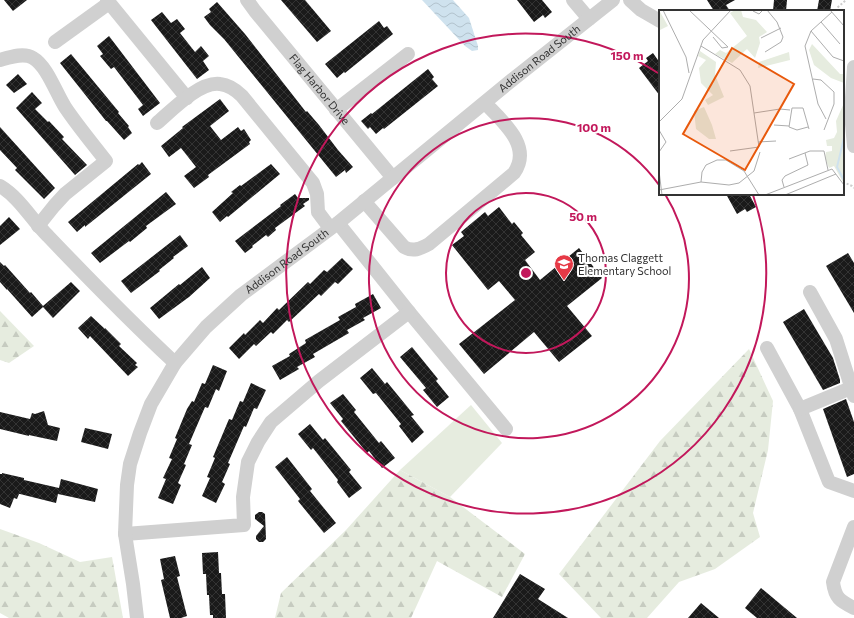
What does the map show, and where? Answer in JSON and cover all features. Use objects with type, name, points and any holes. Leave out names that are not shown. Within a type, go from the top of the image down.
[{"type":"street","name":"Flag Harbor Drive","points":[[247,0],[393,178]]},
{"type":"street","points":[[573,0],[589,19]]},
{"type":"street","name":"Addison Road South","points":[[137,618],[125,534],[127,485],[134,452],[151,404],[175,363],[218,314],[241,295],[334,226],[512,80],[613,0]]},
{"type":"street","points":[[630,0],[641,10],[659,20]]},
{"type":"street","points":[[55,42],[108,1],[187,98]]},
{"type":"street","points":[[336,110],[408,54]]},
{"type":"street","points":[[0,60],[12,56],[25,55],[32,57],[39,63],[65,107],[106,161],[65,194],[38,226]]},
{"type":"street","points":[[854,67],[851,113],[854,146]]},
{"type":"street","points":[[157,123],[203,86],[221,84],[228,86],[242,96],[313,183],[317,194],[318,212],[334,226],[409,312],[506,429]]},
{"type":"street","points":[[364,201],[404,247],[410,250],[422,248],[429,244],[514,173],[518,168],[520,157],[517,141],[485,103]]},
{"type":"street","points":[[0,186],[18,199],[38,226],[137,327],[175,363]]},
{"type":"street","points":[[800,409],[853,392],[836,339],[810,292]]},
{"type":"street","points":[[125,534],[244,525],[243,496],[248,462],[258,442],[271,422],[319,381],[409,312]]},
{"type":"street","points":[[767,348],[800,409],[829,482],[854,491]]},
{"type":"street","points":[[854,527],[833,582],[836,596],[842,602],[854,608]]},
{"type":"path","points":[[836,10],[846,0]]},
{"type":"path","points":[[844,182],[854,188]]},
{"type":"green space","points":[[0,311],[34,346],[9,363],[0,360]]},
{"type":"green space","points":[[749,349],[773,401],[768,450],[753,513],[760,537],[715,569],[679,582],[647,618],[601,618],[559,574],[660,441]]},
{"type":"green space","points":[[471,405],[502,443],[450,497],[400,470]]},
{"type":"green space","points":[[400,470],[450,497],[525,554],[502,597],[437,561],[411,618],[275,618],[281,593],[346,530]]},
{"type":"green space","points":[[0,529],[39,543],[80,562],[112,557],[123,618],[9,618],[0,613]]},
{"type":"water","points":[[422,0],[453,0],[469,18],[478,50],[472,51],[465,46]]},
{"type":"building","points":[[4,0],[27,0],[13,11]]},
{"type":"building","points":[[281,0],[305,0],[331,31],[317,42]]},
{"type":"building","points":[[517,0],[542,0],[552,12],[545,18],[543,15],[534,22]]},
{"type":"building","points":[[707,0],[735,0],[726,5],[729,10],[713,10]]},
{"type":"building","points":[[774,0],[787,0],[786,10],[773,10]]},
{"type":"building","points":[[819,0],[832,0],[830,10],[817,10]]},
{"type":"building","points":[[217,2],[245,34],[306,112],[307,111],[319,125],[353,167],[346,173],[345,170],[336,177],[224,39],[210,25],[204,17],[211,12],[209,9]]},
{"type":"building","points":[[162,12],[171,23],[177,19],[185,29],[180,33],[195,52],[201,46],[209,56],[203,61],[209,70],[197,79],[151,20]]},
{"type":"building","points":[[379,21],[384,28],[387,26],[393,34],[337,78],[325,64]]},
{"type":"building","points":[[109,36],[160,103],[143,116],[138,109],[143,105],[114,67],[111,69],[100,56],[103,54],[97,46]]},
{"type":"building","points":[[653,53],[659,62],[659,95],[639,68],[648,61],[646,58]]},
{"type":"building","points":[[71,54],[129,126],[128,127],[132,133],[124,140],[106,121],[60,63]]},
{"type":"building","points":[[428,69],[434,77],[432,79],[438,86],[376,134],[370,127],[368,129],[361,121],[371,113],[372,114]]},
{"type":"building","points":[[18,74],[27,84],[14,93],[6,85]]},
{"type":"building","points":[[32,92],[42,103],[35,109],[64,137],[62,139],[87,165],[75,175],[16,108]]},
{"type":"building","points":[[220,99],[229,111],[210,126],[221,140],[238,127],[241,131],[244,129],[251,140],[249,142],[250,144],[208,175],[209,177],[194,188],[184,176],[196,167],[181,148],[169,157],[161,146],[183,128],[182,127]]},
{"type":"building","points":[[0,127],[55,188],[44,199],[15,170],[17,168],[0,150]]},
{"type":"building","points":[[142,162],[151,174],[77,232],[68,222]]},
{"type":"building","points":[[271,164],[280,174],[220,222],[212,212],[233,193],[231,192]]},
{"type":"building","points":[[166,192],[176,204],[146,226],[147,228],[130,242],[129,241],[100,263],[91,253]]},
{"type":"building","points":[[295,194],[298,198],[309,198],[309,200],[303,204],[305,206],[275,228],[276,230],[268,237],[266,235],[245,253],[235,241]]},
{"type":"building","points":[[727,195],[750,195],[756,207],[747,212],[745,209],[737,214]]},
{"type":"building","points":[[499,207],[512,224],[514,222],[523,233],[521,235],[535,252],[525,260],[540,280],[579,248],[602,278],[567,306],[592,336],[559,362],[534,332],[484,374],[459,344],[515,300],[499,281],[488,290],[452,245],[464,236],[461,232],[485,212],[488,216]]},
{"type":"building","points":[[9,217],[20,229],[0,245],[0,226]]},
{"type":"building","points":[[180,235],[188,246],[173,257],[174,258],[159,270],[160,271],[131,293],[121,281]]},
{"type":"building","points":[[848,253],[854,263],[854,313],[826,266]]},
{"type":"building","points":[[342,258],[353,269],[338,284],[335,282],[321,296],[319,294],[289,322],[287,320],[273,334],[271,332],[256,346],[254,344],[239,359],[229,348],[260,320],[263,323],[277,308],[279,310],[308,282],[310,284],[324,270],[327,272]]},
{"type":"building","points":[[0,262],[4,266],[5,265],[43,306],[71,282],[80,291],[53,318],[43,307],[32,317],[0,282]]},
{"type":"building","points":[[202,267],[210,278],[189,297],[159,319],[150,308]]},
{"type":"building","points":[[373,294],[381,308],[363,318],[365,320],[347,330],[349,333],[313,354],[315,357],[297,367],[299,369],[280,380],[272,366],[290,356],[289,354],[306,343],[305,340],[340,320],[338,317],[356,307],[355,304]]},
{"type":"building","points":[[804,309],[833,358],[840,380],[840,383],[823,390],[783,322]]},
{"type":"building","points":[[91,316],[121,344],[119,346],[137,363],[135,365],[138,367],[128,376],[90,336],[88,339],[78,328]]},
{"type":"building","points":[[412,347],[438,379],[436,381],[449,397],[437,407],[423,390],[426,388],[400,357]]},
{"type":"building","points":[[213,365],[227,371],[219,391],[216,389],[208,408],[205,407],[189,444],[192,445],[184,464],[186,465],[178,483],[181,485],[173,504],[158,498],[166,479],[163,478],[172,459],[169,458],[177,439],[175,438],[187,409],[192,401],[194,402],[202,383],[205,384]]},
{"type":"building","points":[[372,368],[385,384],[387,382],[414,415],[411,416],[424,432],[412,443],[399,426],[401,424],[376,393],[373,394],[360,378]]},
{"type":"building","points":[[251,383],[266,390],[257,409],[254,408],[246,427],[244,426],[228,463],[230,464],[222,482],[225,484],[216,503],[202,496],[210,478],[207,477],[215,458],[213,457],[229,419],[232,420],[240,401],[243,402]]},
{"type":"building","points":[[343,394],[356,410],[354,412],[379,443],[381,441],[395,458],[382,468],[369,451],[367,453],[341,421],[343,419],[330,403]]},
{"type":"building","points":[[846,399],[854,422],[854,474],[847,477],[823,409]]},
{"type":"building","points":[[44,411],[48,425],[60,428],[57,441],[0,429],[0,412],[30,419],[32,413],[35,414]]},
{"type":"building","points":[[310,424],[323,440],[325,438],[351,470],[349,472],[362,488],[349,498],[337,482],[338,480],[313,448],[311,450],[298,434]]},
{"type":"building","points":[[85,428],[112,434],[108,449],[81,442]]},
{"type":"building","points":[[287,457],[312,489],[310,491],[336,523],[324,533],[298,501],[300,499],[275,467]]},
{"type":"building","points":[[2,473],[59,488],[61,479],[98,489],[95,502],[58,494],[56,503],[19,494],[17,499],[14,498],[10,508],[0,504],[0,474]]},
{"type":"building","points":[[259,512],[265,514],[266,539],[263,542],[259,542],[256,539],[256,536],[264,526],[255,519],[255,515]]},
{"type":"building","points":[[218,552],[222,594],[225,594],[226,618],[213,618],[213,615],[210,615],[206,574],[203,574],[202,553]]},
{"type":"building","points":[[175,556],[180,576],[177,577],[187,616],[181,618],[170,618],[161,580],[164,579],[160,559]]},
{"type":"building","points":[[520,574],[545,589],[538,599],[568,618],[493,618]]},
{"type":"building","points":[[761,588],[797,618],[757,618],[745,608]]},
{"type":"building","points":[[701,603],[719,618],[688,618]]},
{"type":"place","name":"Thomas Claggett Elementary School","points":[[564,281]]}]
